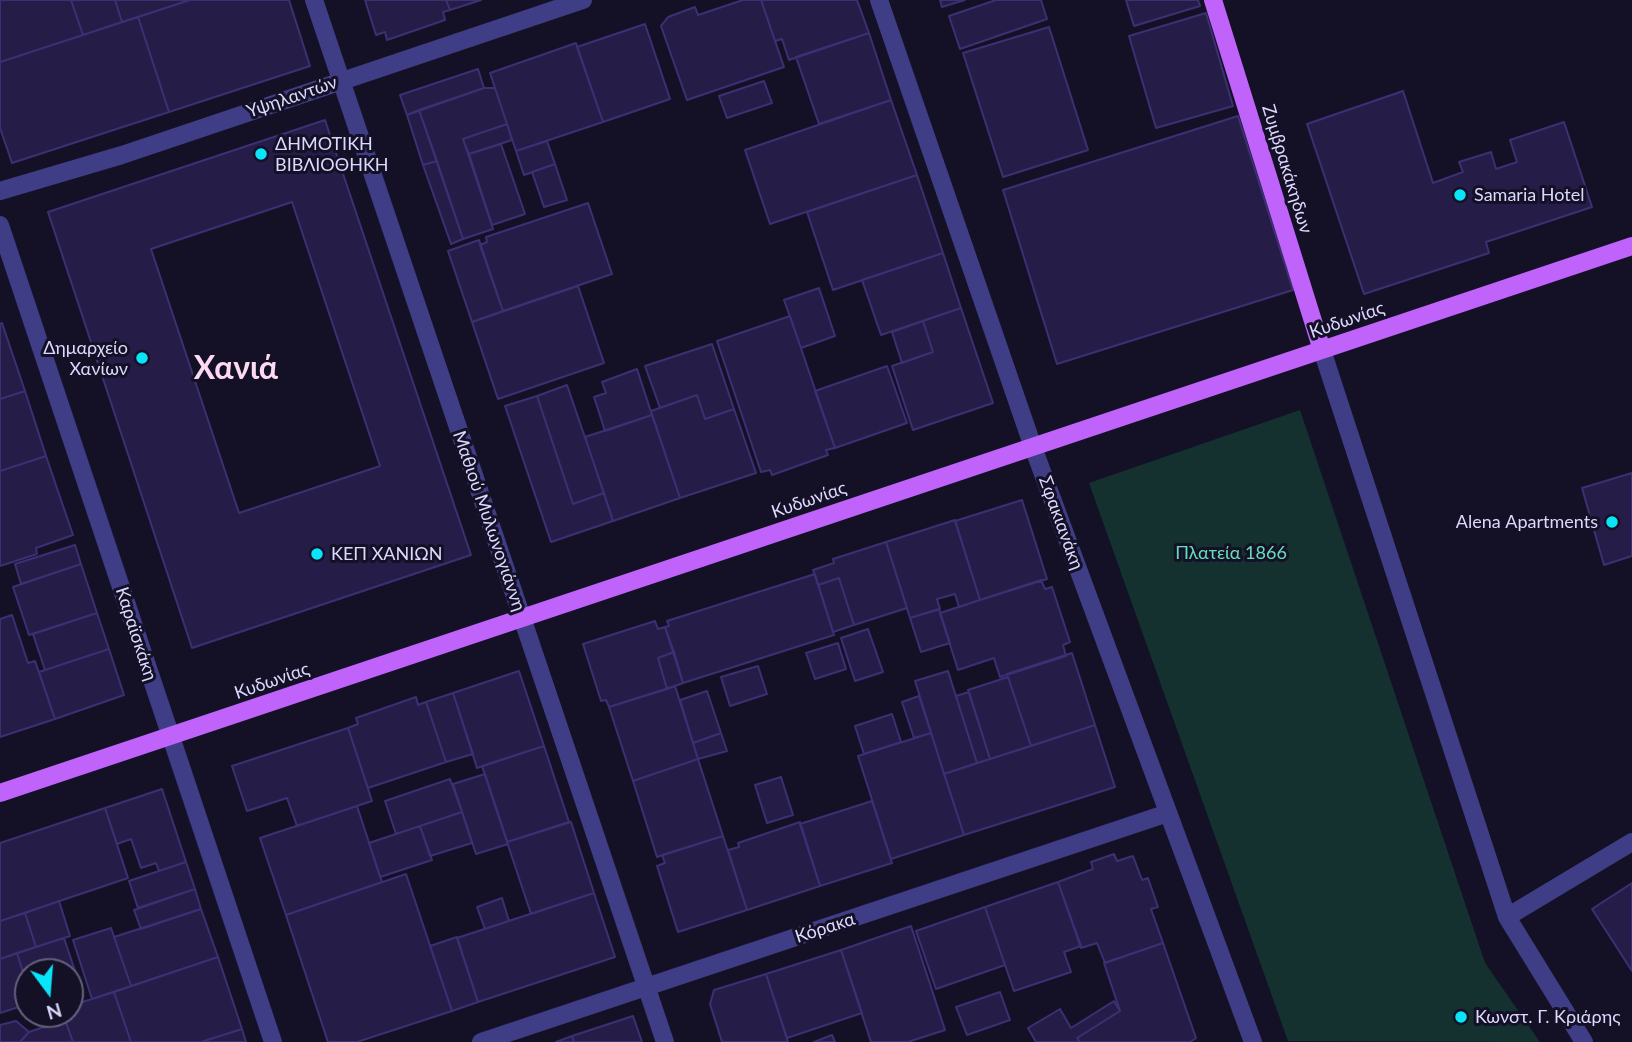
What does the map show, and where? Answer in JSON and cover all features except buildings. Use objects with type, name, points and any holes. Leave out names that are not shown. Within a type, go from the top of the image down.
[{"type":"main road","name":"Ζυμβρακάκηδων","points":[[1213,0],[1322,350]]},
{"type":"main road","name":"Κυδωνίας","points":[[0,793],[1632,246]]},
{"type":"street","name":"Μαθιού Μυλωνογιάννη","points":[[314,0],[666,1042]]},
{"type":"street","name":"Υψηλαντών","points":[[0,191],[122,155],[583,0]]},
{"type":"street","name":"Σφακιανάκη","points":[[879,0],[1033,447],[1253,1042]]},
{"type":"street","name":"Καραϊσκάκη","points":[[0,225],[273,1042]]},
{"type":"street","points":[[1322,350],[1507,917],[1584,1042]]},
{"type":"street","name":"Κόρακα","points":[[481,1042],[1168,813]]},
{"type":"street","points":[[1507,917],[1632,842]]},
{"type":"green space","name":"Πλατεία 1866","points":[[1300,410],[1485,963],[1540,1042],[1288,1041],[1089,483]]},
{"type":"place","name":"ΔΗΜΟΤΙΚΗ ΒΙΒΛΙΟΘΗΚΗ","points":[[261,154]]},
{"type":"place","name":"Samaria Hotel","points":[[1460,195]]},
{"type":"place","name":"Δημαρχείο Χανίων","points":[[142,358]]},
{"type":"place","name":"Alena Apartments","points":[[1612,522]]},
{"type":"place","name":"ΚΕΠ ΧΑΝΙΩΝ","points":[[317,554]]},
{"type":"place","name":"Κωνστ. Γ. Κριάρης","points":[[1461,1017]]},
{"type":"district","name":"Χανιά","points":[[236,369]]}]
